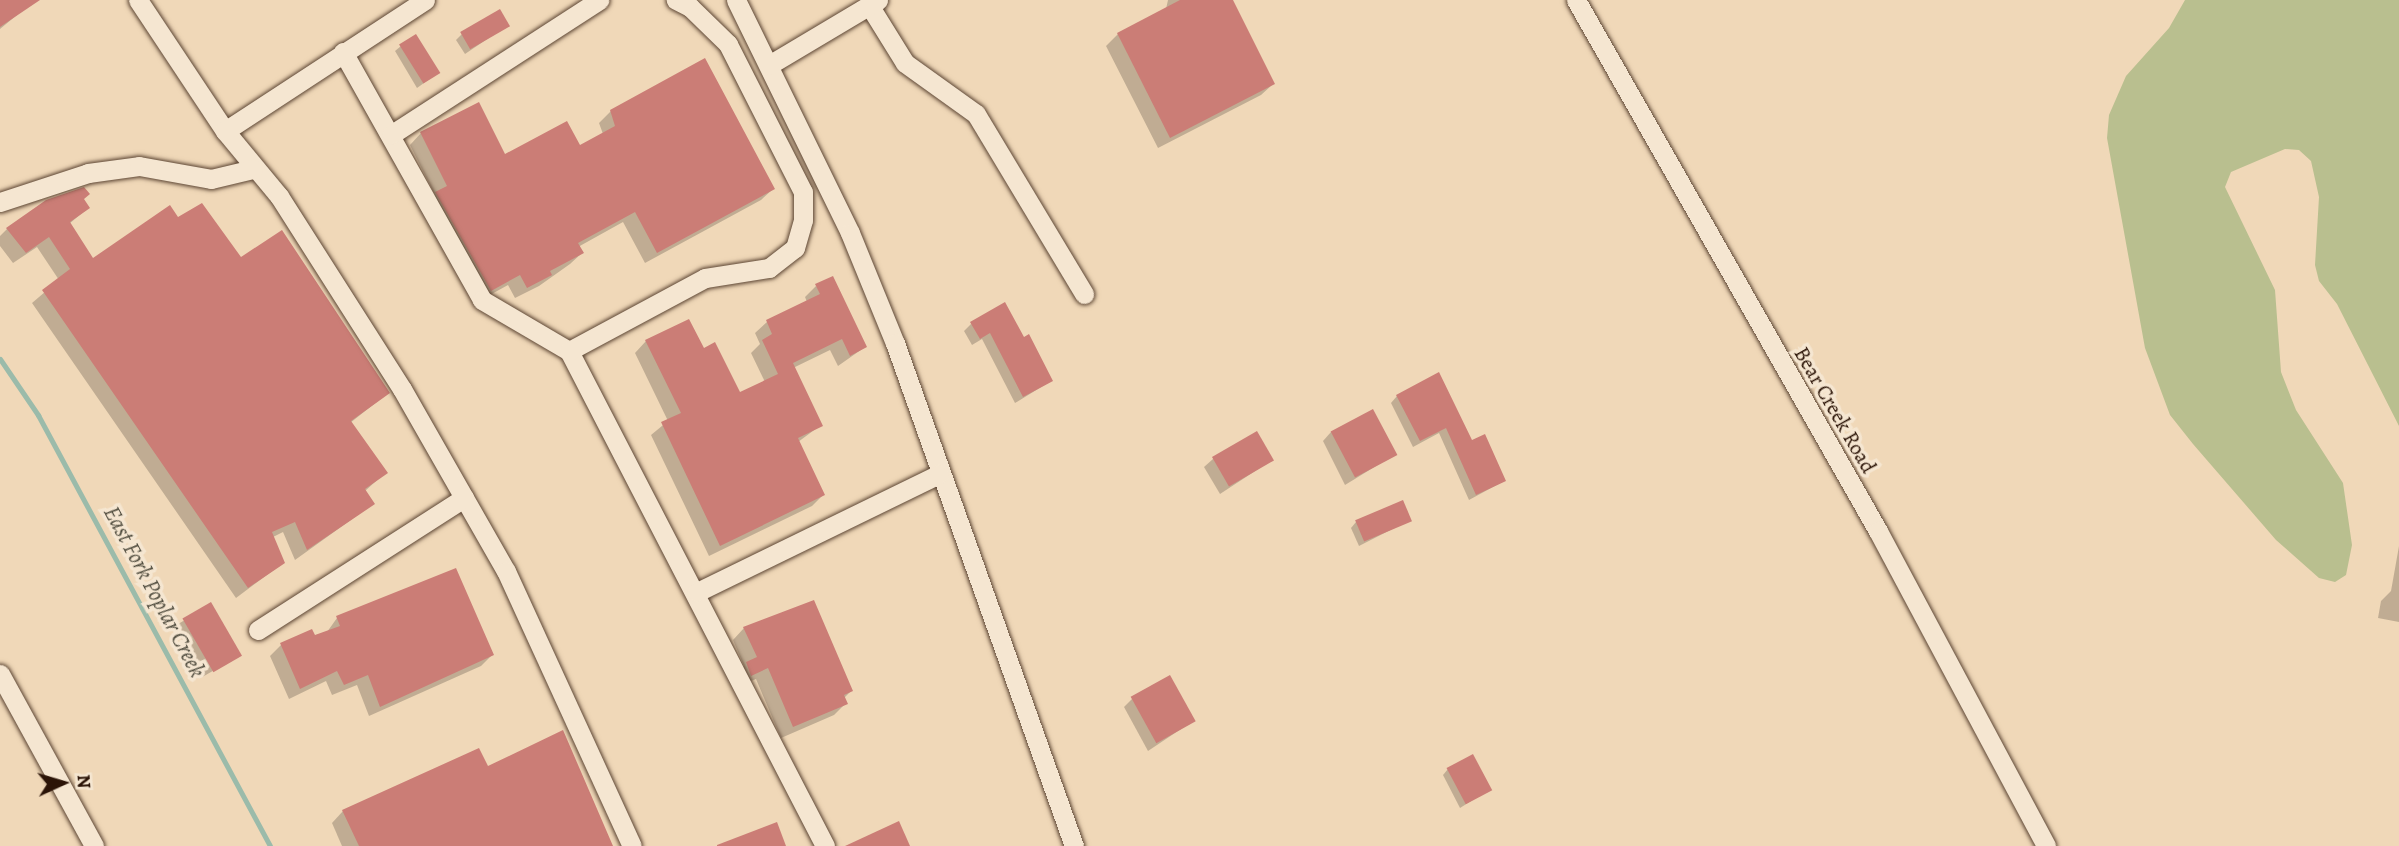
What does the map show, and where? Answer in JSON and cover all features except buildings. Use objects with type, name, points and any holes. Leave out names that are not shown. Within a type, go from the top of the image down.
[{"type":"street","points":[[138,0],[225,131],[253,169],[279,195],[402,389],[506,572],[632,846]]},
{"type":"street","points":[[225,131],[425,0]]},
{"type":"street","points":[[392,134],[599,0]]},
{"type":"street","points":[[569,351],[705,278],[736,276],[769,268],[795,248],[803,220],[803,192],[728,44],[690,7],[676,0]]},
{"type":"street","points":[[736,0],[769,65],[885,318],[1074,846]]},
{"type":"street","name":"Bear Creek Road","points":[[1576,0],[1878,531],[2046,846]]},
{"type":"street","points":[[769,65],[874,3],[905,63],[976,114],[1084,295]]},
{"type":"street","points":[[343,52],[392,134],[482,300],[569,351],[697,592],[825,846]]},
{"type":"street","points":[[0,202],[88,173],[113,169],[139,166],[211,179],[253,169]]},
{"type":"street","points":[[697,592],[939,474]]},
{"type":"street","points":[[258,630],[464,498]]},
{"type":"street","points":[[0,674],[94,846]]},
{"type":"green space","points":[[2185,0],[2399,0],[2399,426],[2337,304],[2319,281],[2315,265],[2319,197],[2311,161],[2299,150],[2285,149],[2231,172],[2225,187],[2275,290],[2281,372],[2296,410],[2343,483],[2352,545],[2346,575],[2335,582],[2319,578],[2276,540],[2193,444],[2170,415],[2145,348],[2107,138],[2109,115],[2126,76],[2169,28]]},
{"type":"waterway","name":"East Fork Poplar Creek","points":[[0,359],[38,415],[270,846]]}]
